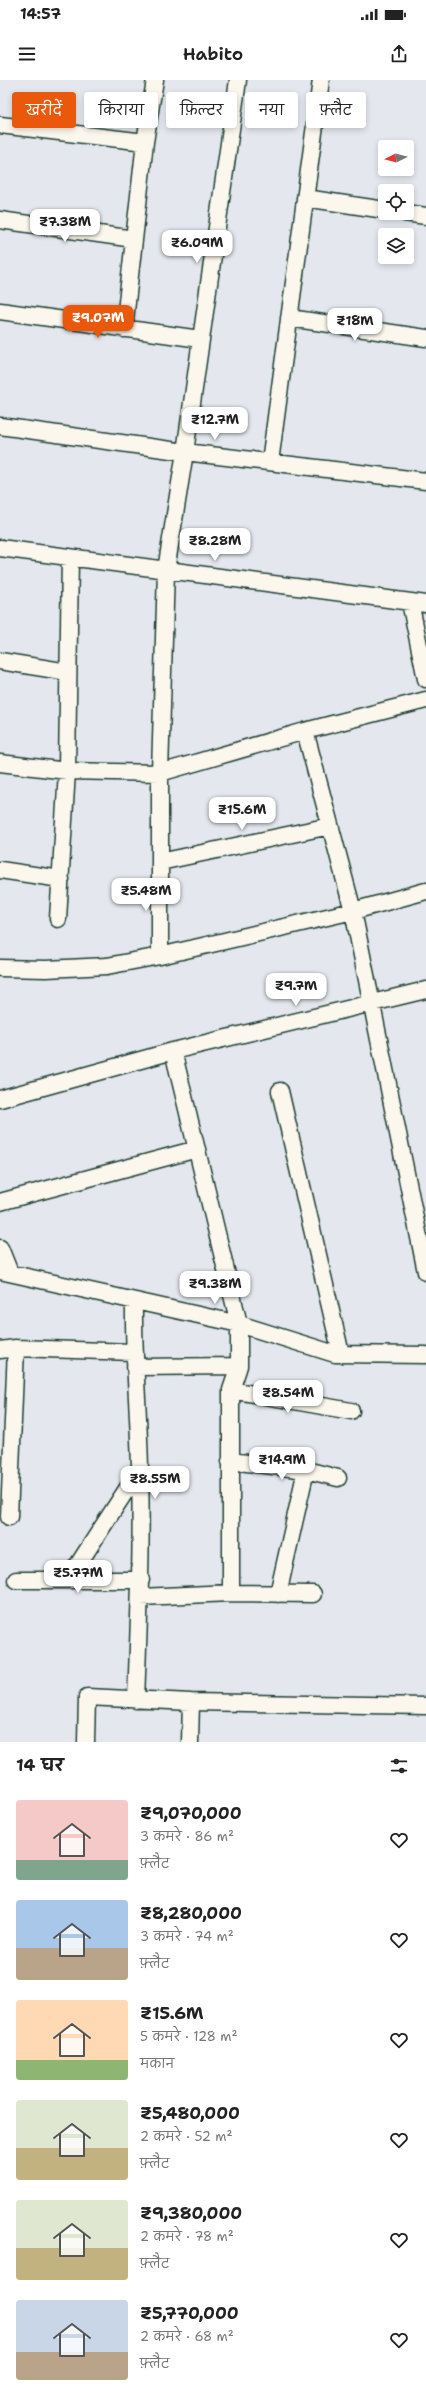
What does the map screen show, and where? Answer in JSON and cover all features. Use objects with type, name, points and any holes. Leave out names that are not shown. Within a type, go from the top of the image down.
[{"type":"street","points":[[124,328],[145,142],[155,80]]},
{"type":"street","points":[[160,956],[160,773],[166,570],[185,452],[238,80]]},
{"type":"street","points":[[270,462],[321,80]]},
{"type":"street","points":[[0,125],[145,142]]},
{"type":"street","points":[[305,198],[378,209]]},
{"type":"street","points":[[414,214],[426,216]]},
{"type":"street","points":[[0,220],[134,239]]},
{"type":"street","points":[[0,311],[200,339]]},
{"type":"street","points":[[289,318],[426,338]]},
{"type":"street","points":[[0,426],[185,452],[426,481]]},
{"type":"street","points":[[0,548],[426,604]]},
{"type":"street","points":[[58,919],[68,771],[70,557]]},
{"type":"street","points":[[410,602],[426,679]]},
{"type":"street","points":[[0,661],[68,672]]},
{"type":"street","points":[[0,763],[68,771],[160,773],[305,731],[426,700]]},
{"type":"street","points":[[305,731],[353,911],[422,1233],[426,1272]]},
{"type":"street","points":[[160,862],[330,826]]},
{"type":"street","points":[[0,870],[61,879]]},
{"type":"street","points":[[0,968],[46,969],[107,966],[160,956],[353,911],[426,891]]},
{"type":"street","points":[[0,1099],[173,1051],[426,990]]},
{"type":"street","points":[[173,1051],[239,1324],[239,1366],[231,1390],[231,1593]]},
{"type":"street","points":[[280,1091],[341,1354]]},
{"type":"street","points":[[0,1202],[197,1150]]},
{"type":"street","points":[[0,1248],[5,1272],[239,1324],[341,1354],[426,1355]]},
{"type":"street","points":[[134,1301],[134,1360],[140,1469],[141,1580],[136,1700]]},
{"type":"street","points":[[0,1350],[16,1348],[134,1360],[239,1366]]},
{"type":"street","points":[[9,1517],[16,1348]]},
{"type":"street","points":[[231,1390],[351,1411]]},
{"type":"street","points":[[230,1461],[306,1470],[338,1478]]},
{"type":"street","points":[[68,1580],[140,1469]]},
{"type":"street","points":[[278,1594],[306,1470]]},
{"type":"street","points":[[16,1580],[141,1580]]},
{"type":"street","points":[[140,1597],[231,1593],[313,1594]]},
{"type":"street","points":[[86,1742],[87,1697],[191,1702],[426,1706]]},
{"type":"street","points":[[190,1742],[191,1702]]}]
